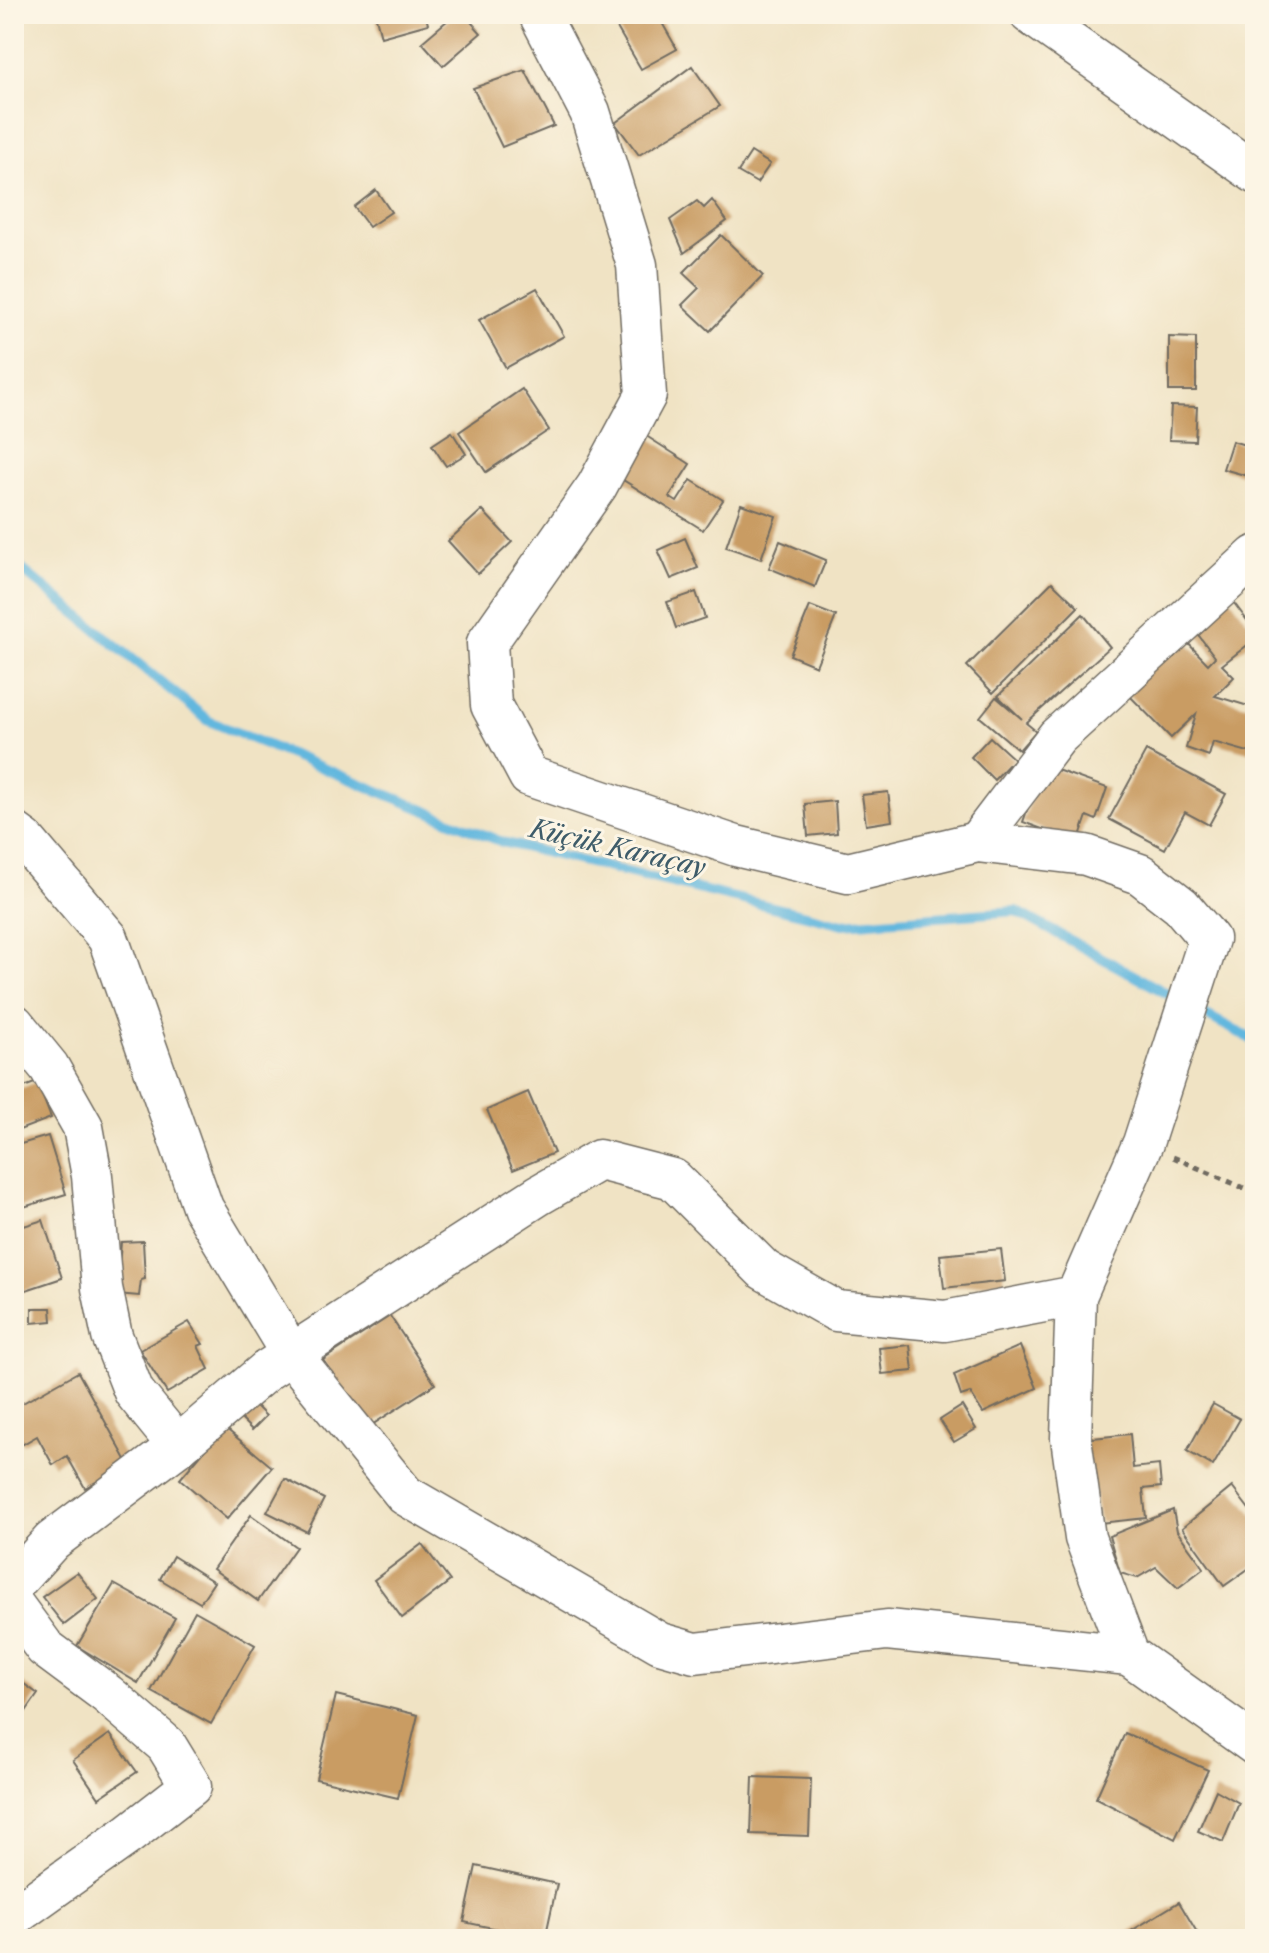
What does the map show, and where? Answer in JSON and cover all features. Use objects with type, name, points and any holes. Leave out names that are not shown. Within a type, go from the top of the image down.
[{"type":"street","points":[[539,14],[590,112],[637,265],[646,395],[597,486],[487,643],[491,705],[529,776],[736,846],[848,873],[977,842],[1086,855],[1140,874],[1181,906],[1209,939],[1143,1143],[1076,1296],[1071,1438],[1085,1538],[1129,1655]]},
{"type":"street","points":[[1030,14],[1255,173]]},
{"type":"street","points":[[977,842],[1057,737],[1255,556]]},
{"type":"street","points":[[14,832],[25,840],[108,938],[203,1208],[291,1354],[405,1495],[660,1643],[695,1653],[887,1630],[1129,1655],[1255,1745]]},
{"type":"street","points":[[14,1024],[49,1067],[83,1127],[92,1176],[102,1288],[112,1336],[134,1392],[178,1446]]},
{"type":"street","points":[[14,1583],[52,1541],[178,1446],[267,1370],[539,1195],[599,1160],[673,1179],[764,1270],[836,1311],[945,1321],[1076,1296]]},
{"type":"street","points":[[14,1606],[45,1648],[107,1694],[166,1745],[191,1786],[14,1916]]},
{"type":"path","points":[[1143,1143],[1255,1193]]},
{"type":"building","points":[[375,14],[425,14],[428,24],[381,37]]},
{"type":"building","points":[[455,14],[464,14],[481,33],[443,66],[422,42]]},
{"type":"building","points":[[609,14],[657,14],[677,49],[641,69]]},
{"type":"building","points":[[692,66],[720,106],[639,155],[615,123]]},
{"type":"building","points":[[525,70],[554,126],[502,147],[473,88]]},
{"type":"building","points":[[751,152],[770,164],[757,183],[738,172]]},
{"type":"building","points":[[376,190],[391,212],[369,227],[354,207]]},
{"type":"building","points":[[712,200],[727,221],[684,253],[670,220],[697,201],[704,208]]},
{"type":"building","points":[[721,235],[763,276],[710,331],[682,305],[699,288],[683,273]]},
{"type":"building","points":[[537,288],[564,336],[506,368],[479,320]]},
{"type":"building","points":[[1169,337],[1196,338],[1196,391],[1169,391]]},
{"type":"building","points":[[522,389],[549,430],[486,472],[459,432]]},
{"type":"building","points":[[1171,406],[1197,407],[1195,441],[1169,440]]},
{"type":"building","points":[[452,432],[466,454],[446,466],[432,445]]},
{"type":"building","points":[[640,432],[690,464],[669,497],[677,502],[691,480],[723,500],[703,530],[620,478]]},
{"type":"building","points":[[1232,441],[1255,448],[1255,478],[1223,469]]},
{"type":"building","points":[[741,504],[776,516],[761,559],[726,547]]},
{"type":"building","points":[[482,510],[512,542],[478,574],[448,541]]},
{"type":"building","points":[[685,538],[698,568],[671,579],[658,550]]},
{"type":"building","points":[[780,541],[826,560],[815,587],[769,568]]},
{"type":"building","points":[[1052,582],[1078,607],[993,693],[967,666]]},
{"type":"building","points":[[696,592],[705,618],[676,628],[667,602]]},
{"type":"building","points":[[1228,595],[1255,631],[1255,639],[1222,665],[1234,677],[1215,696],[1255,708],[1255,754],[1213,742],[1209,756],[1186,748],[1196,714],[1171,738],[1123,689],[1179,634],[1208,664],[1215,657],[1190,624]]},
{"type":"building","points":[[810,606],[836,616],[816,666],[790,655]]},
{"type":"building","points":[[1083,614],[1110,647],[1026,723],[1036,731],[1019,750],[980,717],[996,697],[1022,719],[998,696]]},
{"type":"building","points":[[990,737],[1014,759],[994,780],[971,757]]},
{"type":"building","points":[[1146,751],[1226,794],[1209,825],[1185,812],[1165,849],[1109,819]]},
{"type":"building","points":[[1043,765],[1107,788],[1096,820],[1087,816],[1078,842],[1023,822]]},
{"type":"building","points":[[888,792],[892,821],[866,825],[862,795]]},
{"type":"building","points":[[835,801],[837,833],[808,836],[805,804]]},
{"type":"building","points":[[37,1082],[51,1118],[14,1132],[14,1091]]},
{"type":"building","points":[[528,1092],[554,1153],[513,1170],[487,1110]]},
{"type":"building","points":[[48,1136],[66,1194],[14,1210],[14,1146]]},
{"type":"building","points":[[43,1220],[62,1278],[14,1294],[14,1229]]},
{"type":"building","points":[[143,1241],[145,1279],[141,1280],[139,1296],[117,1294],[121,1242]]},
{"type":"building","points":[[1001,1249],[1005,1281],[944,1288],[940,1255]]},
{"type":"building","points":[[32,1308],[51,1308],[52,1321],[32,1323]]},
{"type":"building","points":[[390,1316],[435,1384],[367,1428],[323,1360]]},
{"type":"building","points":[[189,1322],[203,1344],[198,1346],[209,1369],[167,1393],[140,1350]]},
{"type":"building","points":[[910,1345],[913,1371],[882,1374],[879,1348]]},
{"type":"building","points":[[1020,1346],[1037,1388],[983,1413],[970,1393],[961,1396],[954,1375]]},
{"type":"building","points":[[78,1372],[129,1465],[85,1488],[67,1456],[53,1465],[37,1436],[23,1444],[14,1427],[14,1408]]},
{"type":"building","points":[[249,1399],[266,1416],[252,1430],[235,1413]]},
{"type":"building","points":[[1213,1404],[1240,1419],[1213,1466],[1187,1451]]},
{"type":"building","points":[[962,1406],[976,1429],[954,1442],[940,1420]]},
{"type":"building","points":[[224,1427],[272,1467],[227,1519],[180,1479]]},
{"type":"building","points":[[1130,1434],[1133,1468],[1159,1465],[1161,1487],[1143,1489],[1146,1518],[1100,1523],[1084,1439]]},
{"type":"building","points":[[285,1479],[324,1499],[307,1532],[267,1512]]},
{"type":"building","points":[[1232,1487],[1255,1517],[1255,1564],[1224,1586],[1182,1528]]},
{"type":"building","points":[[1173,1510],[1177,1531],[1204,1568],[1178,1588],[1156,1567],[1137,1578],[1120,1573],[1109,1536]]},
{"type":"building","points":[[251,1515],[296,1547],[258,1601],[213,1569]]},
{"type":"building","points":[[422,1544],[450,1581],[402,1618],[374,1580]]},
{"type":"building","points":[[173,1556],[214,1582],[200,1603],[160,1579]]},
{"type":"building","points":[[77,1572],[98,1599],[64,1625],[42,1597]]},
{"type":"building","points":[[114,1584],[175,1618],[138,1683],[77,1646]]},
{"type":"building","points":[[195,1611],[255,1645],[211,1724],[151,1691]]},
{"type":"building","points":[[20,1681],[38,1694],[22,1717],[14,1712],[14,1689]]},
{"type":"building","points":[[336,1695],[418,1715],[398,1798],[316,1779]]},
{"type":"building","points":[[1125,1733],[1208,1770],[1175,1839],[1096,1798]]},
{"type":"building","points":[[110,1734],[137,1772],[99,1798],[73,1760]]},
{"type":"building","points":[[753,1777],[811,1779],[809,1836],[751,1834]]},
{"type":"building","points":[[1216,1790],[1239,1803],[1223,1842],[1198,1831]]},
{"type":"building","points":[[476,1866],[557,1884],[545,1939],[464,1922]]},
{"type":"building","points":[[1179,1902],[1201,1939],[1118,1939]]},
{"type":"waterway","name":"Küçük Karaçay","points":[[14,563],[209,721],[502,842],[843,924],[1016,911],[1179,1000]]},
{"type":"waterway","name":"Küçük Karaçay","points":[[1193,1008],[1255,1041]]}]
